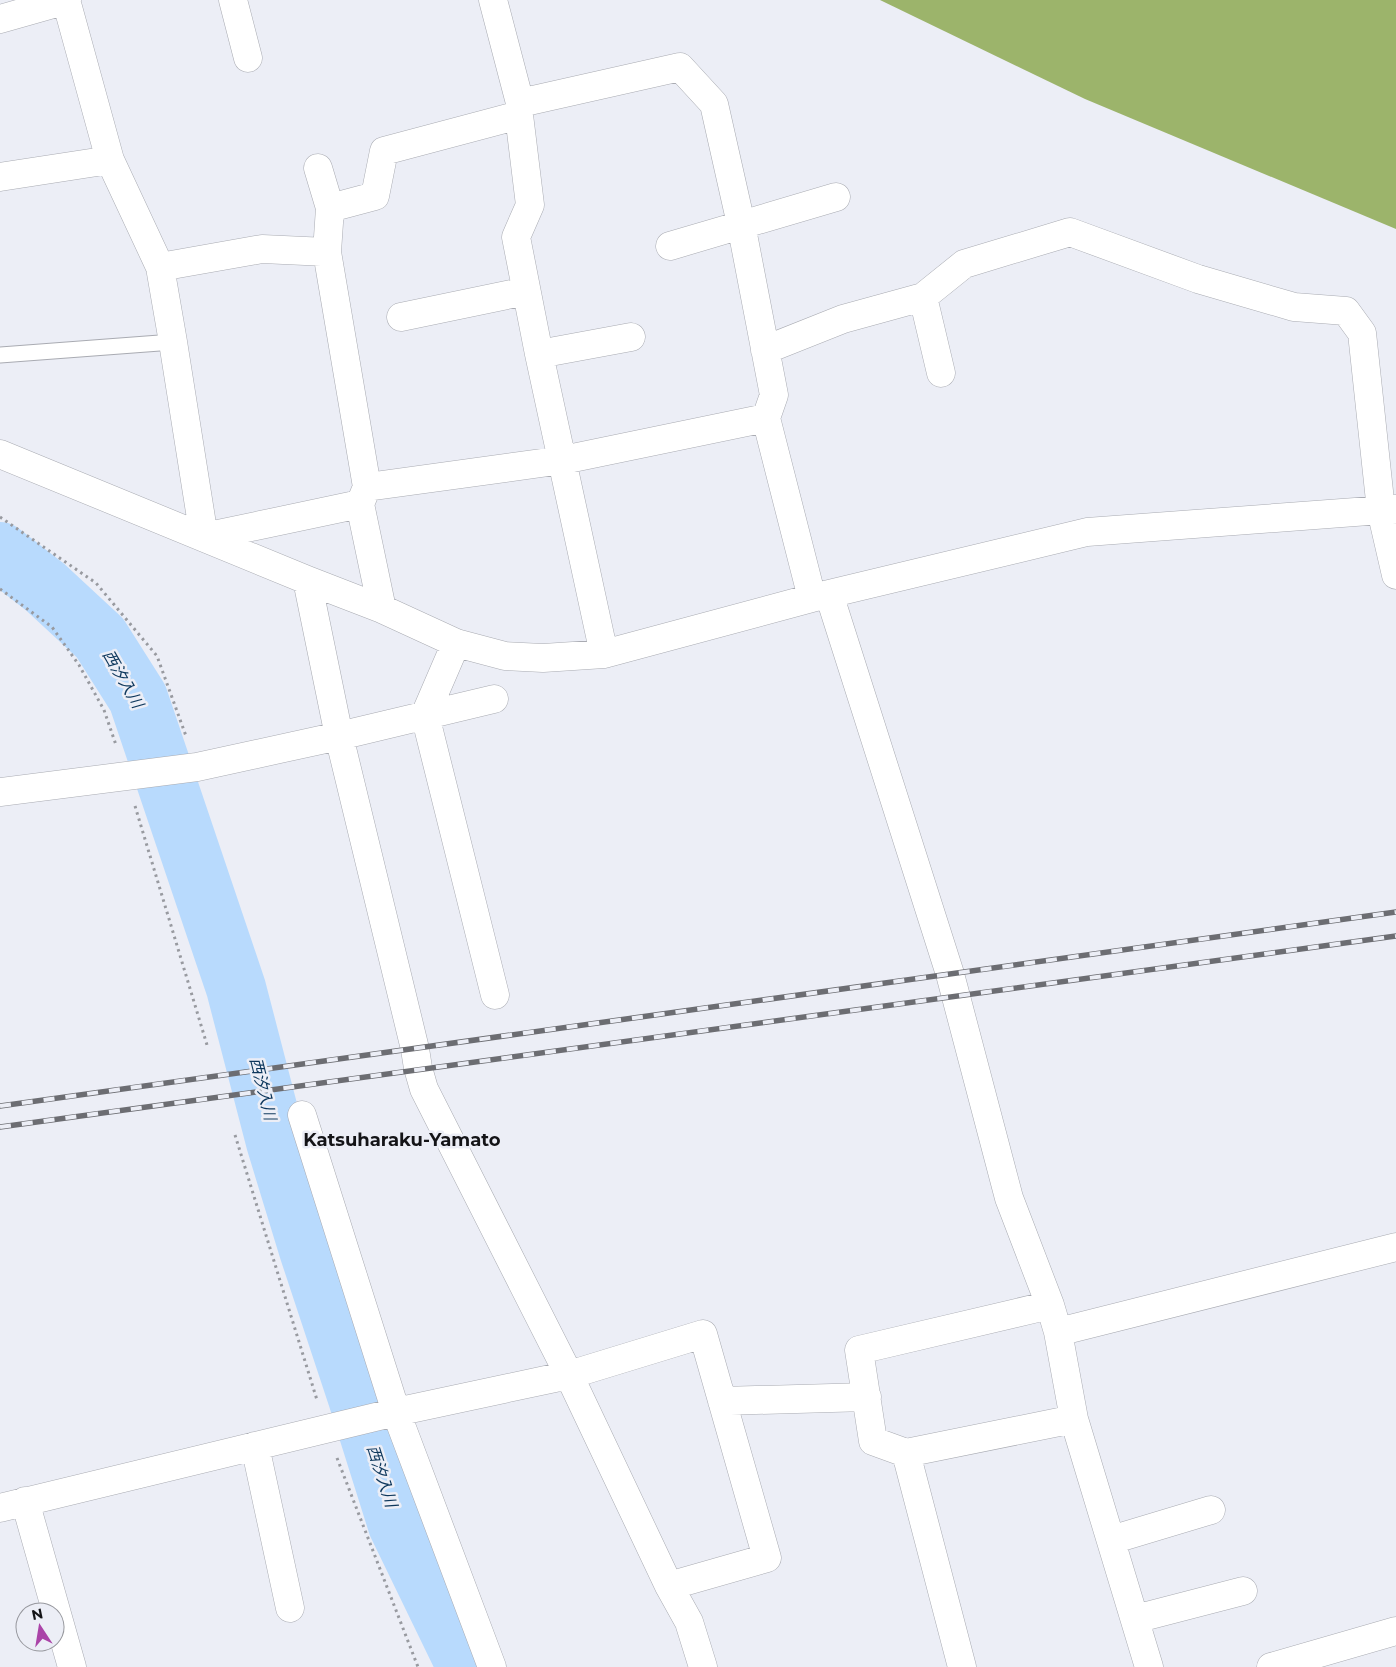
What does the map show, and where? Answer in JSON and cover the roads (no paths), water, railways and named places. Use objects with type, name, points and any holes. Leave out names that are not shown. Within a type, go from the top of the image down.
[{"type":"street","points":[[0,18],[66,0],[110,160],[160,267],[204,537]]},
{"type":"street","points":[[234,0],[248,58]]},
{"type":"street","points":[[493,0],[520,109],[530,205],[516,237],[539,354],[604,654]]},
{"type":"street","points":[[330,208],[376,196],[384,150],[520,109],[680,67],[714,104],[741,224],[774,395],[766,418],[820,596],[950,974],[1009,1198],[1050,1305],[1058,1332],[1074,1419],[1150,1667]]},
{"type":"street","points":[[0,177],[110,160]]},
{"type":"street","points":[[318,168],[330,208],[327,252],[382,609]]},
{"type":"street","points":[[670,246],[836,197]]},
{"type":"street","points":[[765,350],[843,319],[923,297],[964,264],[1070,232],[1198,279],[1294,307],[1346,311],[1362,333],[1396,575]]},
{"type":"street","points":[[160,267],[262,249],[327,252]]},
{"type":"street","points":[[401,317],[526,291]]},
{"type":"street","points":[[923,297],[941,373]]},
{"type":"street","points":[[539,354],[631,337]]},
{"type":"street","points":[[204,537],[363,495],[562,460],[766,418]]},
{"type":"street","points":[[0,454],[382,609],[456,643],[505,656],[543,658],[604,654],[820,596],[1087,532],[1388,509]]},
{"type":"street","points":[[307,580],[339,736],[424,1089],[569,1375],[669,1586],[689,1622],[703,1667]]},
{"type":"street","points":[[456,643],[426,715],[495,995]]},
{"type":"street","points":[[0,792],[197,767],[494,699]]},
{"type":"street","points":[[302,1115],[396,1412],[492,1667]]},
{"type":"street","points":[[1058,1332],[1396,1247]]},
{"type":"street","points":[[1050,1305],[859,1350],[873,1442],[906,1453],[1074,1419]]},
{"type":"street","points":[[72,1667],[13,1504],[396,1412],[569,1375],[703,1334],[767,1558],[669,1586]]},
{"type":"street","points":[[722,1401],[867,1397]]},
{"type":"street","points":[[255,1446],[290,1608]]},
{"type":"street","points":[[906,1453],[962,1667]]},
{"type":"street","points":[[1111,1540],[1211,1510]]},
{"type":"street","points":[[1135,1619],[1243,1591]]},
{"type":"street","points":[[1271,1667],[1396,1631]]},
{"type":"lane","points":[[0,355],[173,342]]},
{"type":"waterway","name":"西汐入川","points":[[0,552],[45,587],[100,638],[138,698],[236,988],[276,1142],[398,1525],[467,1667]]},
{"type":"railway","points":[[0,1106],[1396,912]]},
{"type":"railway","points":[[0,1127],[1396,936]]},
{"type":"district","name":"Katsuharaku-Yamato","points":[[402,1140]]}]
